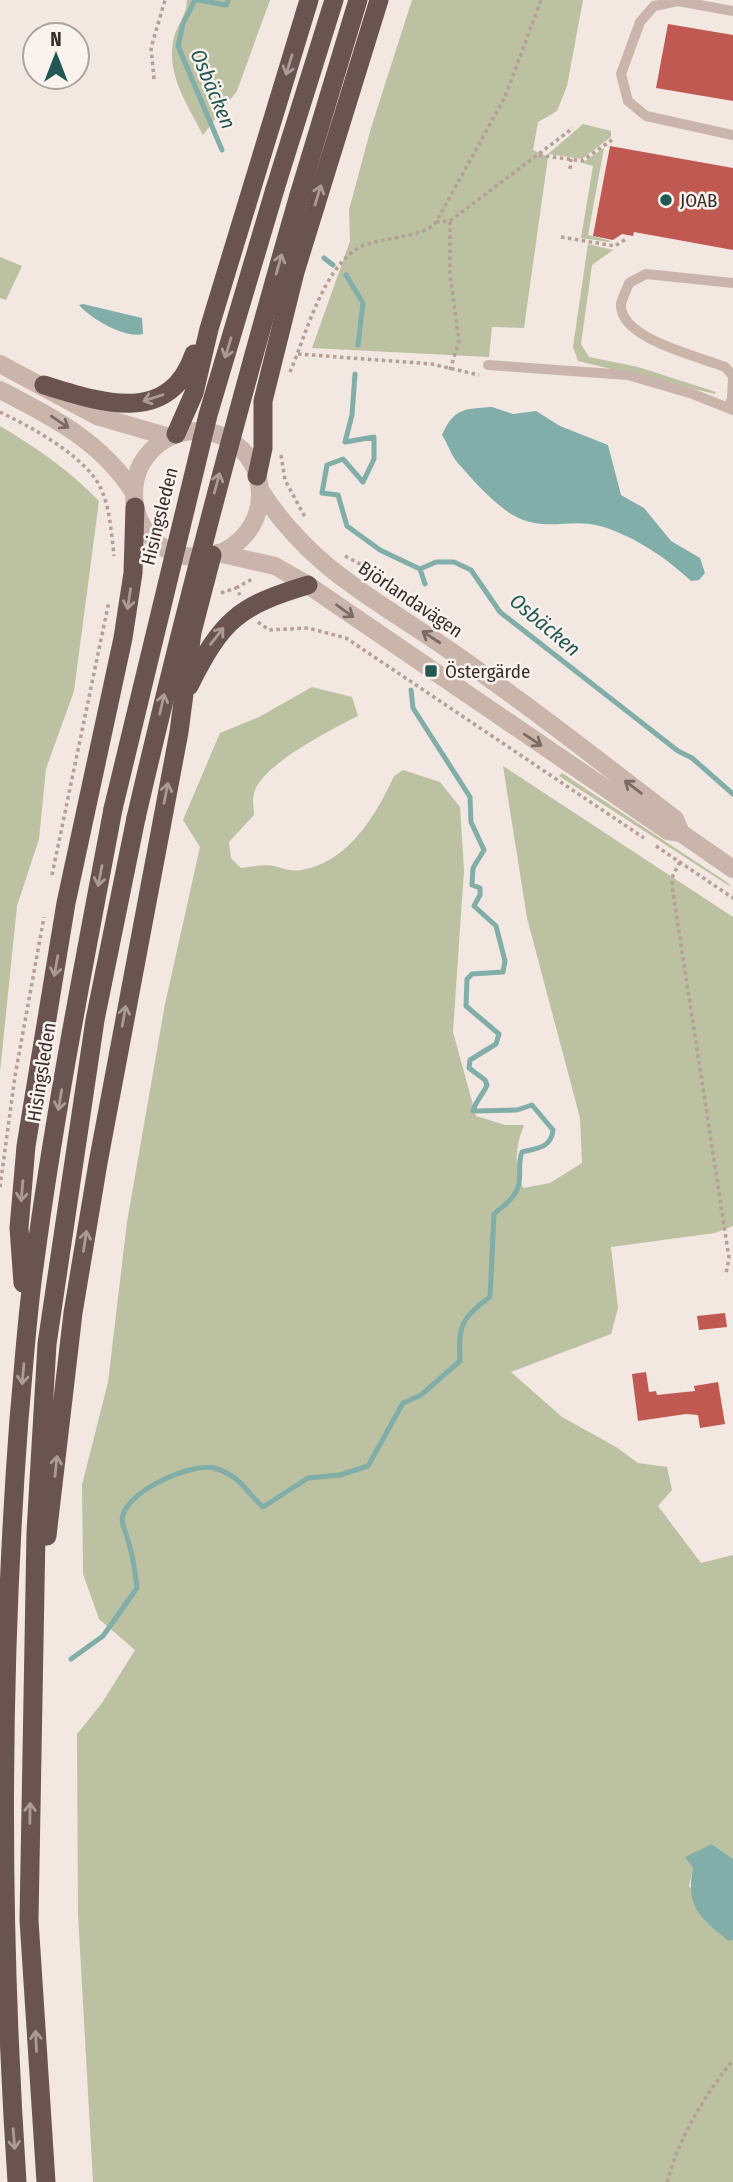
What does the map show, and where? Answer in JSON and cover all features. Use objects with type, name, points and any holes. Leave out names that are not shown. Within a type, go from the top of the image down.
[{"type":"highway","points":[[172,436],[194,393],[209,329],[309,0]]},
{"type":"highway","name":"Hisingsleden","points":[[18,2182],[2,1922],[3,1666],[9,1535],[34,1262],[74,1012],[113,809],[208,415],[334,0]]},
{"type":"highway","points":[[46,2182],[29,1920],[36,1532],[47,1344],[95,1020],[136,818],[187,597],[234,419],[358,0]]},
{"type":"highway","points":[[259,483],[263,448],[263,401],[276,347],[299,259],[379,0]]},
{"type":"highway","points":[[44,385],[112,405],[160,397],[182,380],[197,345],[209,329]]},
{"type":"highway","points":[[26,1345],[19,1228],[26,1146],[66,903],[123,638],[133,573],[135,500]]},
{"type":"highway","points":[[33,1656],[73,1313],[128,991],[184,696],[184,677],[201,590],[215,554]]},
{"type":"highway","points":[[184,696],[215,638],[263,599],[308,585]]},
{"type":"street","points":[[0,364],[44,385],[97,416],[172,436],[196,431],[225,438],[242,450],[259,483],[257,514],[250,528],[233,546],[215,554],[184,555],[164,547],[148,533],[135,500],[111,460],[47,413],[0,390]]},
{"type":"street","points":[[135,500],[144,460],[172,436]]},
{"type":"street","name":"Björlandavägen","points":[[259,483],[291,535],[351,586],[449,649],[563,733],[676,819],[681,833]]},
{"type":"street","name":"Björlandavägen","points":[[215,554],[267,564],[308,585],[668,831],[681,833],[733,869]]},
{"type":"lane","points":[[733,11],[678,1],[654,6],[639,22],[621,74],[628,101],[646,116],[733,135]]},
{"type":"lane","points":[[488,365],[628,375],[693,394],[730,409],[733,376],[725,367],[639,334],[626,323],[621,304],[629,283],[646,274],[733,283]]},
{"type":"path","points":[[153,79],[151,48],[165,0]]},
{"type":"path","points":[[436,222],[505,97],[541,0]]},
{"type":"path","points":[[287,380],[327,286],[342,261],[362,246],[417,232],[436,222],[450,221],[573,128]]},
{"type":"path","points":[[537,155],[582,161],[612,139]]},
{"type":"path","points":[[570,169],[571,159]]},
{"type":"path","points":[[450,221],[450,275],[459,341],[450,371]]},
{"type":"path","points":[[561,237],[615,246],[626,239]]},
{"type":"path","points":[[0,412],[59,448],[95,478],[106,504],[114,561]]},
{"type":"path","points":[[280,452],[285,480],[309,524],[291,535]]},
{"type":"path","points":[[336,550],[375,572],[379,579]]},
{"type":"path","points":[[201,590],[215,594],[236,589],[264,572],[267,564]]},
{"type":"path","points":[[236,589],[261,626],[269,629],[309,628],[346,638],[733,898]]},
{"type":"path","points":[[51,879],[111,593]]},
{"type":"path","points":[[680,862],[673,875],[672,886],[729,1258],[726,1274]]},
{"type":"path","points":[[0,1187],[15,1076],[46,906]]},
{"type":"path","points":[[667,2182],[683,2138],[710,2090],[733,2060]]},
{"type":"green space","points":[[187,0],[270,0],[237,91],[203,135],[185,102],[173,67],[173,42]]},
{"type":"green space","points":[[412,0],[583,0],[567,86],[557,111],[538,122],[533,150],[548,157],[524,328],[492,327],[489,357],[312,348],[350,241],[349,210],[371,128]]},
{"type":"green space","points":[[583,124],[611,131],[611,137],[582,159],[548,154]]},
{"type":"green space","points":[[604,148],[588,235],[611,241],[609,242],[581,238],[593,166],[582,163]]},
{"type":"green space","points":[[588,244],[613,250],[592,265],[581,344],[589,357],[638,367],[716,392],[715,394],[578,361],[573,347]]},
{"type":"green space","points":[[0,257],[22,266],[6,300],[0,298]]},
{"type":"green space","points":[[0,426],[52,460],[99,501],[74,691],[46,769],[39,839],[17,906],[0,1072]]},
{"type":"green space","points":[[312,687],[352,697],[358,716],[299,749],[259,782],[253,796],[254,815],[229,842],[231,858],[241,868],[270,865],[297,870],[318,866],[333,858],[358,835],[394,776],[403,770],[440,782],[460,807],[464,870],[453,1032],[476,1116],[505,1125],[524,1125],[517,1156],[523,1188],[550,1183],[582,1163],[580,1118],[527,918],[503,766],[733,917],[733,1226],[715,1233],[611,1247],[618,1308],[611,1334],[511,1372],[562,1417],[616,1447],[638,1463],[667,1467],[672,1490],[658,1506],[701,1563],[733,1555],[733,1859],[712,1844],[693,1868],[689,1886],[729,1941],[733,1940],[733,2182],[93,2182],[78,1914],[77,1734],[102,1703],[135,1650],[99,1619],[83,1574],[82,1485],[108,1382],[127,1222],[165,1004],[200,847],[183,820],[220,733],[259,717]]},
{"type":"green space","points":[[562,773],[728,883],[731,887],[559,776]]},
{"type":"water","points":[[79,305],[142,318],[143,334],[127,333],[108,326]]},
{"type":"water","points":[[492,407],[513,414],[536,411],[560,426],[608,445],[621,495],[644,508],[671,541],[700,558],[705,573],[699,580],[691,581],[649,548],[600,526],[535,523],[523,520],[504,509],[482,490],[457,462],[442,435],[446,426],[461,412]]},
{"type":"water","points":[[712,1844],[733,1859],[733,1940],[729,1941],[703,1918],[693,1903],[691,1893],[693,1868],[685,1857]]},
{"type":"building","points":[[668,24],[733,35],[733,101],[656,88]]},
{"type":"building","name":"JOAB","points":[[610,146],[733,168],[733,250],[634,232],[633,236],[622,234],[613,240],[593,236]]},
{"type":"building","points":[[725,1313],[727,1327],[699,1330],[697,1316]]},
{"type":"building","points":[[646,1372],[649,1392],[656,1391],[657,1395],[695,1391],[694,1386],[718,1382],[725,1424],[700,1428],[698,1415],[686,1414],[638,1421],[632,1374]]},
{"type":"waterway","name":"Osbäcken","points":[[195,0],[183,24],[178,46],[222,150]]},
{"type":"waterway","name":"Osbäcken","points":[[198,0],[226,5],[228,0]]},
{"type":"waterway","name":"Osbäcken","points":[[324,258],[333,265]]},
{"type":"waterway","name":"Osbäcken","points":[[346,275],[363,303],[358,345]]},
{"type":"waterway","name":"Osbäcken","points":[[355,374],[352,415],[345,442],[374,437],[374,459],[363,482],[343,459],[327,465],[322,493],[338,495],[347,526],[380,550],[420,569],[436,562],[454,562],[471,570],[500,612],[678,751],[692,758],[733,794]]},
{"type":"waterway","points":[[420,569],[425,584]]},
{"type":"waterway","points":[[71,1659],[103,1636],[137,1588],[133,1559],[122,1518],[128,1506],[149,1488],[177,1474],[214,1468],[236,1479],[263,1507],[308,1478],[340,1475],[368,1466],[403,1403],[421,1395],[460,1361],[463,1324],[467,1317],[490,1297],[494,1214],[516,1191],[522,1152],[547,1144],[552,1136],[553,1130],[532,1105],[517,1110],[473,1111],[487,1085],[485,1080],[469,1068],[470,1060],[496,1044],[499,1034],[466,1006],[467,979],[472,974],[503,972],[505,961],[496,926],[474,906],[480,895],[480,888],[472,885],[473,868],[484,850],[471,822],[470,797],[413,708],[411,690]]},
{"type":"place","name":"JOAB","points":[[666,200]]},
{"type":"place","name":"Östergärde","points":[[431,671]]}]
